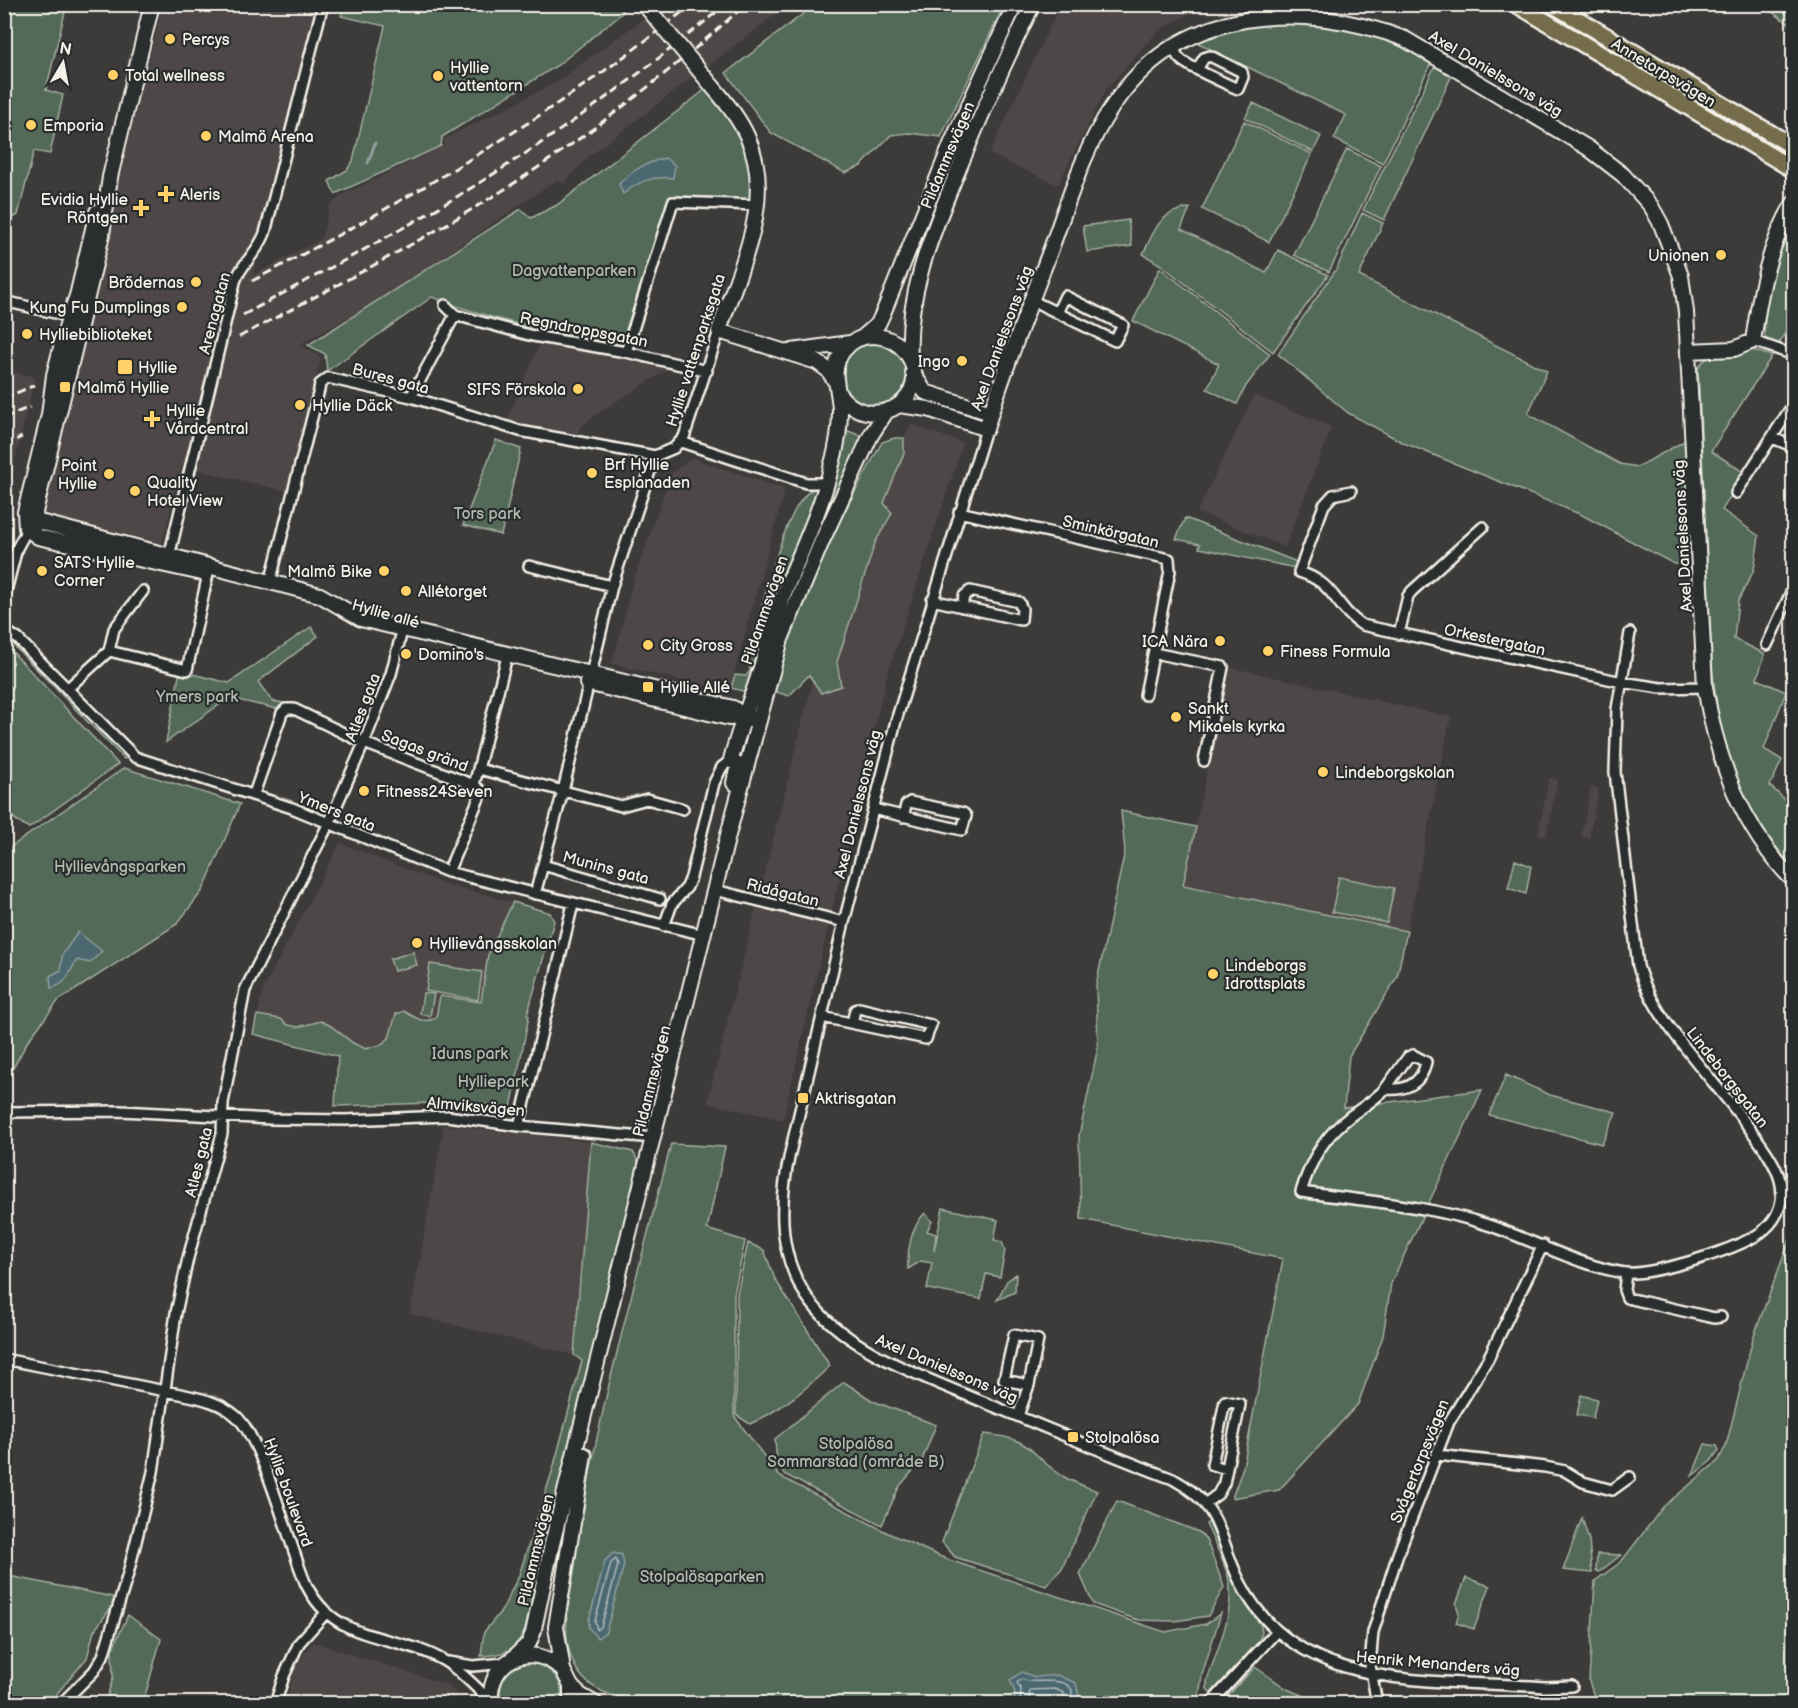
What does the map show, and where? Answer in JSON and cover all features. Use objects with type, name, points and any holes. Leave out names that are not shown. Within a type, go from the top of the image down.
[{"type":"main road","points":[[1506,4],[1599,54]]},
{"type":"main road","name":"Annetorpsvägen","points":[[1516,4],[1794,170]]},
{"type":"main road","name":"Annetorpsvägen","points":[[1558,7],[1794,147]]},
{"type":"street","points":[[4,599],[17,548],[31,525],[25,512],[48,415],[50,390],[74,318],[99,203],[110,177],[152,4]]},
{"type":"street","name":"Arenagatan","points":[[168,561],[237,276],[255,255],[265,233],[323,4]]},
{"type":"street","name":"Hyllie vattenparksgata","points":[[644,4],[735,115],[748,137],[757,169],[758,206],[681,442],[668,452],[655,456]]},
{"type":"street","name":"Pildammsvägen","points":[[728,835],[738,765],[730,760],[777,613],[812,527],[838,440],[838,359],[878,324],[943,163],[1015,4]]},
{"type":"street","name":"Pildammsvägen","points":[[491,1703],[494,1678],[530,1642],[533,1633],[552,1544],[606,1335],[728,835],[781,639],[800,591],[871,435],[886,412],[899,405],[907,396],[912,366],[912,314],[933,231],[967,149],[1033,4]]},
{"type":"street","name":"Axel Danielssons väg","points":[[1276,1632],[1245,1594],[1221,1532],[1206,1503],[1192,1490],[1173,1479],[1018,1416],[861,1348],[831,1326],[808,1298],[789,1258],[784,1237],[782,1189],[844,922],[873,809],[932,600],[991,413],[1072,191],[1105,119],[1135,77],[1173,45],[1211,25],[1264,11],[1309,9],[1346,14],[1395,33],[1607,161],[1638,190],[1651,206],[1681,276],[1689,351],[1705,687],[1717,749],[1735,797],[1754,829],[1792,880]]},
{"type":"street","points":[[1173,45],[1179,58],[1198,69],[1238,89],[1243,77],[1242,72],[1210,56],[1204,58],[1198,69]]},
{"type":"street","points":[[626,352],[673,202],[758,206]]},
{"type":"street","points":[[1753,341],[1770,257],[1779,231],[1794,203]]},
{"type":"street","points":[[1031,300],[1057,313],[1115,341],[1123,325],[1065,296],[1057,313]]},
{"type":"street","points":[[4,301],[74,318]]},
{"type":"street","name":"Regndroppsgatan","points":[[445,305],[455,315],[533,336],[626,352],[706,371]]},
{"type":"street","points":[[411,397],[455,315]]},
{"type":"street","points":[[719,331],[817,362],[828,370],[837,387],[859,411],[868,414],[886,412]]},
{"type":"street","points":[[785,351],[885,337],[904,350],[925,392],[991,413]]},
{"type":"street","points":[[1689,351],[1734,349],[1753,341],[1794,355]]},
{"type":"street","name":"Bures gata","points":[[270,583],[321,384],[324,380],[333,378],[411,397],[520,432],[655,456]]},
{"type":"street","points":[[1736,493],[1794,403]]},
{"type":"street","points":[[899,405],[928,409],[986,429]]},
{"type":"street","points":[[1773,438],[1794,447]]},
{"type":"street","points":[[681,442],[806,483],[826,483]]},
{"type":"street","points":[[535,894],[563,791],[612,586],[655,456]]},
{"type":"street","name":"Orkestergatan","points":[[1351,491],[1333,495],[1324,505],[1299,573],[1323,582],[1349,616],[1362,625],[1622,682],[1660,688],[1705,687]]},
{"type":"street","name":"Sminkörgatan","points":[[959,512],[1169,559],[1170,571],[1155,650]]},
{"type":"street","name":"Hyllie allé","points":[[31,525],[168,561],[320,595],[361,619],[589,679]]},
{"type":"street","points":[[1399,634],[1408,596],[1483,527]]},
{"type":"street","name":"Hyllie allé","points":[[168,561],[208,574],[308,597],[318,601],[343,619],[401,635],[589,679],[733,708],[743,716],[759,722]]},
{"type":"street","points":[[529,566],[612,586]]},
{"type":"street","points":[[109,651],[187,670],[208,574]]},
{"type":"street","points":[[1767,645],[1794,586]]},
{"type":"street","points":[[67,689],[109,651],[114,629],[143,591]]},
{"type":"street","points":[[932,600],[962,607],[1020,620],[1022,609],[1019,602],[970,591],[964,596],[962,607]]},
{"type":"street","name":"Ymers gata","points":[[4,630],[18,639],[135,757],[254,794],[448,873],[704,935]]},
{"type":"street","name":"Lindeborgsgatan","points":[[1385,1089],[1402,1090],[1411,1087],[1425,1069],[1426,1062],[1413,1055],[1408,1057],[1385,1089],[1341,1123],[1325,1139],[1309,1165],[1301,1192],[1438,1211],[1487,1224],[1611,1270],[1626,1273],[1657,1271],[1756,1236],[1775,1217],[1782,1197],[1776,1172],[1756,1138],[1724,1093],[1656,1008],[1642,980],[1636,949],[1615,772],[1614,736],[1630,633]]},
{"type":"street","name":"Atles gata","points":[[61,1704],[94,1671],[109,1641],[153,1472],[176,1313],[188,1258],[222,1134],[223,1103],[245,990],[329,823],[391,674],[401,635]]},
{"type":"street","points":[[1145,695],[1155,650],[1223,667],[1204,761]]},
{"type":"street","name":"Sagas gränd","points":[[474,785],[506,660]]},
{"type":"street","name":"Sagas gränd","points":[[254,794],[282,713],[286,709],[294,709],[364,742],[474,785],[480,790],[479,798],[448,873]]},
{"type":"street","points":[[664,926],[672,904],[687,888],[714,783],[722,767],[730,760]]},
{"type":"street","name":"Sagas gränd","points":[[479,769],[621,806],[647,799],[683,808]]},
{"type":"street","points":[[873,809],[903,817],[962,830],[966,816],[963,813],[910,802],[906,805],[903,817]]},
{"type":"street","name":"Munins gata","points":[[543,865],[660,899]]},
{"type":"street","name":"Ridågatan","points":[[715,890],[844,922]]},
{"type":"street","points":[[519,1126],[573,904]]},
{"type":"street","points":[[822,1017],[926,1039],[931,1025],[859,1008],[855,1010],[852,1023]]},
{"type":"street","name":"Almviksvägen","points":[[6,1112],[120,1111],[223,1117],[345,1120],[447,1116],[519,1126],[654,1138]]},
{"type":"street","name":"Svågertorpsvägen","points":[[1377,1704],[1371,1675],[1370,1650],[1377,1616],[1460,1400],[1488,1359],[1543,1245]]},
{"type":"street","points":[[1626,1273],[1624,1290],[1627,1298],[1714,1318],[1721,1317]]},
{"type":"street","name":"Pildammsvägen","points":[[571,1704],[571,1686],[563,1670],[556,1639],[557,1611],[606,1335]]},
{"type":"street","points":[[1018,1416],[1029,1385],[1038,1340],[1014,1335],[1004,1380],[1029,1385]]},
{"type":"street","name":"Hyllie boulevard","points":[[4,1359],[164,1390],[218,1404],[242,1422],[255,1447],[305,1582],[312,1597],[325,1614],[352,1629],[445,1662],[473,1666],[508,1662]]},
{"type":"street","points":[[1206,1503],[1222,1488],[1227,1468],[1240,1404],[1225,1401],[1212,1465],[1227,1468]]},
{"type":"street","points":[[1437,1455],[1545,1467],[1565,1471],[1583,1482],[1612,1490],[1630,1478]]},
{"type":"street","points":[[276,1704],[284,1676],[299,1643],[325,1614]]},
{"type":"street","points":[[1210,1704],[1276,1632]]},
{"type":"street","name":"Henrik Menanders väg","points":[[1276,1632],[1302,1650],[1329,1664],[1371,1675],[1544,1688],[1572,1686]]},
{"type":"street","points":[[508,1662],[521,1656],[544,1657],[563,1670]]},
{"type":"street","name":"Hyllie boulevard","points":[[445,1662],[467,1678],[491,1703]]},
{"type":"street","points":[[571,1686],[580,1695],[596,1704]]},
{"type":"shaded area","points":[[163,5],[319,5],[253,275],[321,239],[330,205],[342,195],[444,146],[444,139],[555,83],[662,5],[788,5],[588,157],[563,184],[557,180],[381,299],[299,345],[321,357],[290,492],[182,466],[161,547],[38,519],[112,203]]},
{"type":"shaded area","points":[[1060,5],[1207,5],[1159,30],[1107,88],[1058,185],[989,154]]},
{"type":"shaded area","name":"SIFS Förskola","points":[[540,343],[673,366],[598,413],[580,428],[577,436],[507,420]]},
{"type":"shaded area","points":[[5,370],[35,377],[11,477],[5,479]]},
{"type":"shaded area","points":[[1254,395],[1332,427],[1285,547],[1197,512]]},
{"type":"shaded area","points":[[910,424],[963,443],[886,679],[783,1120],[707,1103],[815,671]]},
{"type":"shaded area","points":[[692,458],[785,489],[729,692],[612,664],[633,582],[671,473]]},
{"type":"shaded area","name":"Lindeborgskolan","points":[[1229,667],[1451,717],[1407,931],[1183,885]]},
{"type":"shaded area","points":[[1549,778],[1558,780],[1546,837],[1538,835]]},
{"type":"shaded area","points":[[1591,787],[1599,789],[1589,838],[1581,837]]},
{"type":"shaded area","name":"Hyllievångsskolan","points":[[340,843],[439,882],[534,908],[552,922],[529,1016],[501,1012],[388,1069],[253,1034],[263,989]]},
{"type":"shaded area","points":[[444,1125],[591,1142],[574,1355],[410,1314]]},
{"type":"shaded area","points":[[313,1642],[448,1685],[455,1692],[457,1703],[286,1703],[295,1666]]},
{"type":"green space","points":[[5,4],[65,5],[66,8],[46,90],[63,95],[50,154],[34,151],[18,215],[5,223]]},
{"type":"green space","points":[[816,4],[1004,5],[941,137],[909,133],[891,135],[861,166],[845,173],[771,133],[726,73]]},
{"type":"green space","points":[[344,5],[626,5],[622,13],[558,65],[442,137],[441,146],[335,194],[329,181],[347,170],[353,161],[385,26],[341,16]]},
{"type":"green space","points":[[1772,5],[1793,5],[1793,26],[1769,10]]},
{"type":"green space","points":[[1278,17],[1379,35],[1431,63],[1383,163],[1334,139],[1346,115],[1196,42],[1210,34]]},
{"type":"green space","points":[[1435,66],[1452,75],[1384,220],[1363,210]]},
{"type":"green space","name":"Dagvattenparken","points":[[706,89],[743,139],[750,165],[752,201],[670,197],[621,345],[525,326],[432,297],[327,371],[325,354],[308,345],[521,209],[531,218],[557,205]]},
{"type":"green space","points":[[1253,103],[1321,136],[1313,152],[1245,118]]},
{"type":"green space","points":[[1244,121],[1312,154],[1269,242],[1202,209]]},
{"type":"green space","points":[[1347,149],[1381,166],[1329,272],[1294,255]]},
{"type":"green space","points":[[1190,208],[1181,229],[1266,273],[1278,250],[1328,275],[1273,352],[1161,265],[1143,254],[1155,229],[1165,217]]},
{"type":"green space","points":[[1362,213],[1383,223],[1359,276],[1547,371],[1528,414],[1620,464],[1638,467],[1686,440],[1687,564],[1674,564],[1582,515],[1404,443],[1348,413],[1278,354],[1337,268]]},
{"type":"green space","points":[[1128,220],[1132,246],[1087,252],[1083,226]]},
{"type":"green space","points":[[1793,223],[1793,317],[1779,344],[1765,340],[1766,309],[1776,265]]},
{"type":"green space","points":[[1160,268],[1270,354],[1246,386],[1237,404],[1207,389],[1219,364],[1133,321]]},
{"type":"green space","points":[[868,343],[880,343],[897,352],[904,363],[906,375],[904,387],[897,398],[880,407],[868,407],[856,402],[847,393],[842,381],[842,369],[847,357],[856,348]]},
{"type":"green space","points":[[1752,350],[1772,356],[1711,451],[1745,473],[1722,510],[1759,536],[1754,570],[1738,601],[1734,639],[1765,654],[1757,679],[1786,692],[1764,749],[1782,760],[1770,786],[1793,807],[1792,866],[1757,820],[1734,772],[1720,721],[1712,663],[1698,369],[1707,358]]},
{"type":"green space","points":[[845,430],[862,436],[828,513],[818,527]]},
{"type":"green space","points":[[904,438],[904,453],[884,503],[892,513],[875,543],[837,662],[841,686],[821,693],[809,675],[789,696],[773,691],[787,641],[822,544],[840,520],[882,442]]},
{"type":"green space","name":"Tors park","points":[[496,440],[521,449],[501,535],[463,525]]},
{"type":"green space","points":[[817,487],[808,520],[767,627],[760,613],[781,542],[797,506],[807,494]]},
{"type":"green space","points":[[1185,518],[1297,562],[1295,568],[1199,548],[1200,544],[1176,539]]},
{"type":"green space","name":"Ymers park","points":[[311,627],[318,636],[258,682],[272,701],[284,703],[277,709],[229,698],[166,742],[180,671],[229,683]]},
{"type":"green space","points":[[756,627],[761,628],[763,636],[747,692],[731,688],[735,675],[746,676],[750,671],[748,657]]},
{"type":"green space","points":[[15,642],[79,707],[85,719],[14,646]]},
{"type":"green space","points":[[5,644],[118,764],[29,828],[5,813]]},
{"type":"green space","points":[[90,724],[111,738],[129,758],[124,759]]},
{"type":"green space","name":"Hyllievångsparken","points":[[124,768],[240,804],[203,890],[177,924],[58,1001],[28,1041],[6,1081],[5,1094],[5,851]]},
{"type":"green space","points":[[1121,811],[1196,827],[1183,885],[1407,931],[1397,977],[1349,1056],[1344,1108],[1482,1090],[1391,1283],[1383,1336],[1358,1404],[1279,1490],[1232,1498],[1243,1467],[1283,1259],[1081,1219],[1079,1136],[1098,1047],[1096,985],[1125,851]]},
{"type":"green space","points":[[1515,860],[1531,866],[1526,894],[1508,888]]},
{"type":"green space","points":[[1339,877],[1394,888],[1387,923],[1332,912]]},
{"type":"green space","name":"Iduns park","points":[[513,902],[550,913],[554,921],[527,1015],[529,1016],[511,1108],[468,1102],[335,1106],[338,1056],[253,1034],[257,1015],[281,1019],[288,1025],[298,1027],[321,1021],[366,1049],[380,1045],[389,1038],[396,1014],[404,1011],[423,1020],[436,1018],[440,996],[481,1002],[488,955]]},
{"type":"green space","points":[[413,952],[417,965],[394,971],[390,959]]},
{"type":"green space","points":[[430,964],[482,972],[478,1000],[426,991]]},
{"type":"green space","points":[[423,993],[434,994],[430,1016],[420,1014]]},
{"type":"green space","points":[[1506,1075],[1550,1095],[1616,1112],[1602,1144],[1489,1115]]},
{"type":"green space","points":[[591,1142],[633,1152],[638,1161],[637,1181],[531,1619],[513,1647],[500,1654],[481,1656],[484,1632],[502,1610],[519,1575],[553,1469],[582,1361],[574,1355]]},
{"type":"green space","name":"Stolpalösaparken","points":[[671,1144],[725,1147],[707,1229],[745,1241],[734,1294],[734,1416],[779,1476],[888,1533],[946,1559],[1165,1632],[1206,1624],[1221,1613],[1202,1675],[1198,1703],[636,1703],[601,1691],[584,1679],[572,1660],[567,1637],[569,1606],[583,1512],[604,1406]]},
{"type":"green space","points":[[943,1208],[998,1220],[994,1240],[1002,1242],[1005,1250],[1000,1277],[986,1274],[981,1299],[927,1289],[932,1263],[921,1261],[908,1269],[909,1247],[916,1225],[925,1213],[932,1221],[927,1231],[936,1234],[934,1251]]},
{"type":"green space","points":[[1793,1231],[1793,1703],[1596,1703],[1589,1681],[1595,1581],[1621,1562],[1663,1507],[1718,1461],[1726,1446],[1753,1338]]},
{"type":"green space","points":[[748,1243],[764,1250],[775,1279],[830,1366],[793,1398],[750,1424],[736,1415],[737,1294]]},
{"type":"green space","points":[[1016,1274],[1015,1292],[997,1300],[1007,1281]]},
{"type":"green space","name":"Stolpalösa Sommarstad (område B)","points":[[844,1382],[873,1401],[936,1425],[922,1460],[899,1487],[882,1525],[784,1474],[777,1463],[775,1439]]},
{"type":"green space","points":[[1581,1395],[1597,1399],[1593,1418],[1577,1415]]},
{"type":"green space","points":[[984,1434],[1001,1436],[1023,1444],[1066,1478],[1097,1491],[1062,1568],[1046,1586],[955,1557],[942,1542]]},
{"type":"green space","points":[[1705,1444],[1717,1446],[1719,1450],[1711,1461],[1692,1476]]},
{"type":"green space","points":[[1117,1501],[1199,1532],[1206,1539],[1224,1587],[1208,1616],[1174,1621],[1138,1620],[1093,1604],[1080,1574]]},
{"type":"green space","points":[[1582,1518],[1589,1540],[1592,1573],[1563,1570]]},
{"type":"green space","points":[[1209,1522],[1239,1593],[1261,1625],[1262,1633],[1258,1643],[1211,1693],[1207,1689],[1207,1681],[1227,1619],[1230,1594],[1225,1567],[1206,1524]]},
{"type":"green space","points":[[1597,1554],[1621,1555],[1599,1572],[1596,1570]]},
{"type":"green space","points":[[4,1575],[118,1598],[94,1631],[87,1658],[49,1703],[5,1703]]},
{"type":"green space","points":[[1466,1578],[1490,1586],[1474,1629],[1456,1623],[1459,1613],[1456,1604]]},
{"type":"green space","points":[[128,1615],[161,1639],[143,1703],[105,1703],[113,1678],[112,1650]]},
{"type":"green space","points":[[531,1662],[546,1668],[556,1676],[561,1688],[561,1703],[500,1703],[501,1687],[506,1675],[516,1667]]},
{"type":"green space","points":[[1255,1667],[1287,1689],[1321,1703],[1221,1703]]},
{"type":"water","points":[[665,158],[675,165],[673,178],[646,180],[623,194],[619,184],[624,179],[640,168]]},
{"type":"water","points":[[78,932],[102,951],[90,963],[77,960],[64,981],[51,988],[50,976],[61,970],[62,955]]},
{"type":"water","points":[[613,1553],[622,1555],[624,1565],[606,1632],[597,1638],[589,1628],[589,1620],[605,1561]]},
{"type":"water","points":[[1022,1672],[1035,1677],[1057,1675],[1076,1683],[1079,1697],[1077,1703],[1014,1703],[1015,1692],[1010,1680]]},
{"type":"waterway","points":[[368,163],[375,143]]},
{"type":"railway","points":[[252,281],[310,251],[479,154],[588,82],[692,4]]},
{"type":"railway","points":[[243,315],[405,227],[528,152],[661,56],[726,4]]},
{"type":"railway","points":[[239,337],[401,250],[530,173],[625,105],[746,4]]},
{"type":"railway","points":[[4,398],[35,385]]},
{"type":"railway","points":[[4,418],[30,407]]},
{"type":"railway","points":[[4,445],[22,437]]},
{"type":"place","name":"Percys","points":[[170,39]]},
{"type":"place","name":"Total wellness","points":[[113,75]]},
{"type":"place","name":"Hyllie vattentorn","points":[[438,76]]},
{"type":"place","name":"Emporia","points":[[31,125]]},
{"type":"place","name":"Malmö Arena","points":[[206,136]]},
{"type":"place","name":"Aleris","points":[[166,194]]},
{"type":"place","name":"Evidia Hyllie Röntgen","points":[[141,208]]},
{"type":"place","name":"Unionen","points":[[1721,255]]},
{"type":"place","name":"Brödernas","points":[[196,282]]},
{"type":"place","name":"Kung Fu Dumplings","points":[[182,307]]},
{"type":"place","name":"Hylliebiblioteket","points":[[27,334]]},
{"type":"place","name":"Ingo","points":[[962,361]]},
{"type":"place","name":"Hyllie","points":[[125,367]]},
{"type":"place","name":"Malmö Hyllie","points":[[65,387]]},
{"type":"place","name":"SIFS Förskola","points":[[578,389]]},
{"type":"place","name":"Hyllie Däck","points":[[300,405]]},
{"type":"place","name":"Hyllie Vårdcentral","points":[[152,419]]},
{"type":"place","name":"Brf Hyllie Esplanaden","points":[[592,473]]},
{"type":"place","name":"Point Hyllie","points":[[109,474]]},
{"type":"place","name":"Quality Hotel View","points":[[135,491]]},
{"type":"place","name":"SATS Hyllie Corner","points":[[42,571]]},
{"type":"place","name":"Malmö Bike","points":[[384,571]]},
{"type":"place","name":"Allétorget","points":[[406,591]]},
{"type":"place","name":"ICA Nära","points":[[1220,641]]},
{"type":"place","name":"City Gross","points":[[648,645]]},
{"type":"place","name":"Finess Formula","points":[[1268,651]]},
{"type":"place","name":"Domino's","points":[[406,654]]},
{"type":"place","name":"Hyllie Allé","points":[[648,687]]},
{"type":"place","name":"Sankt Mikaels kyrka","points":[[1176,717]]},
{"type":"place","name":"Lindeborgskolan","points":[[1323,772]]},
{"type":"place","name":"Fitness24Seven","points":[[364,791]]},
{"type":"place","name":"Hyllievångsskolan","points":[[417,943]]},
{"type":"place","name":"Lindeborgs Idrottsplats","points":[[1213,974]]},
{"type":"place","name":"Aktrisgatan","points":[[803,1098]]},
{"type":"place","name":"Stolpalösa","points":[[1073,1437]]},
{"type":"park label","name":"Hylliepark","points":[[493,1081]]}]
